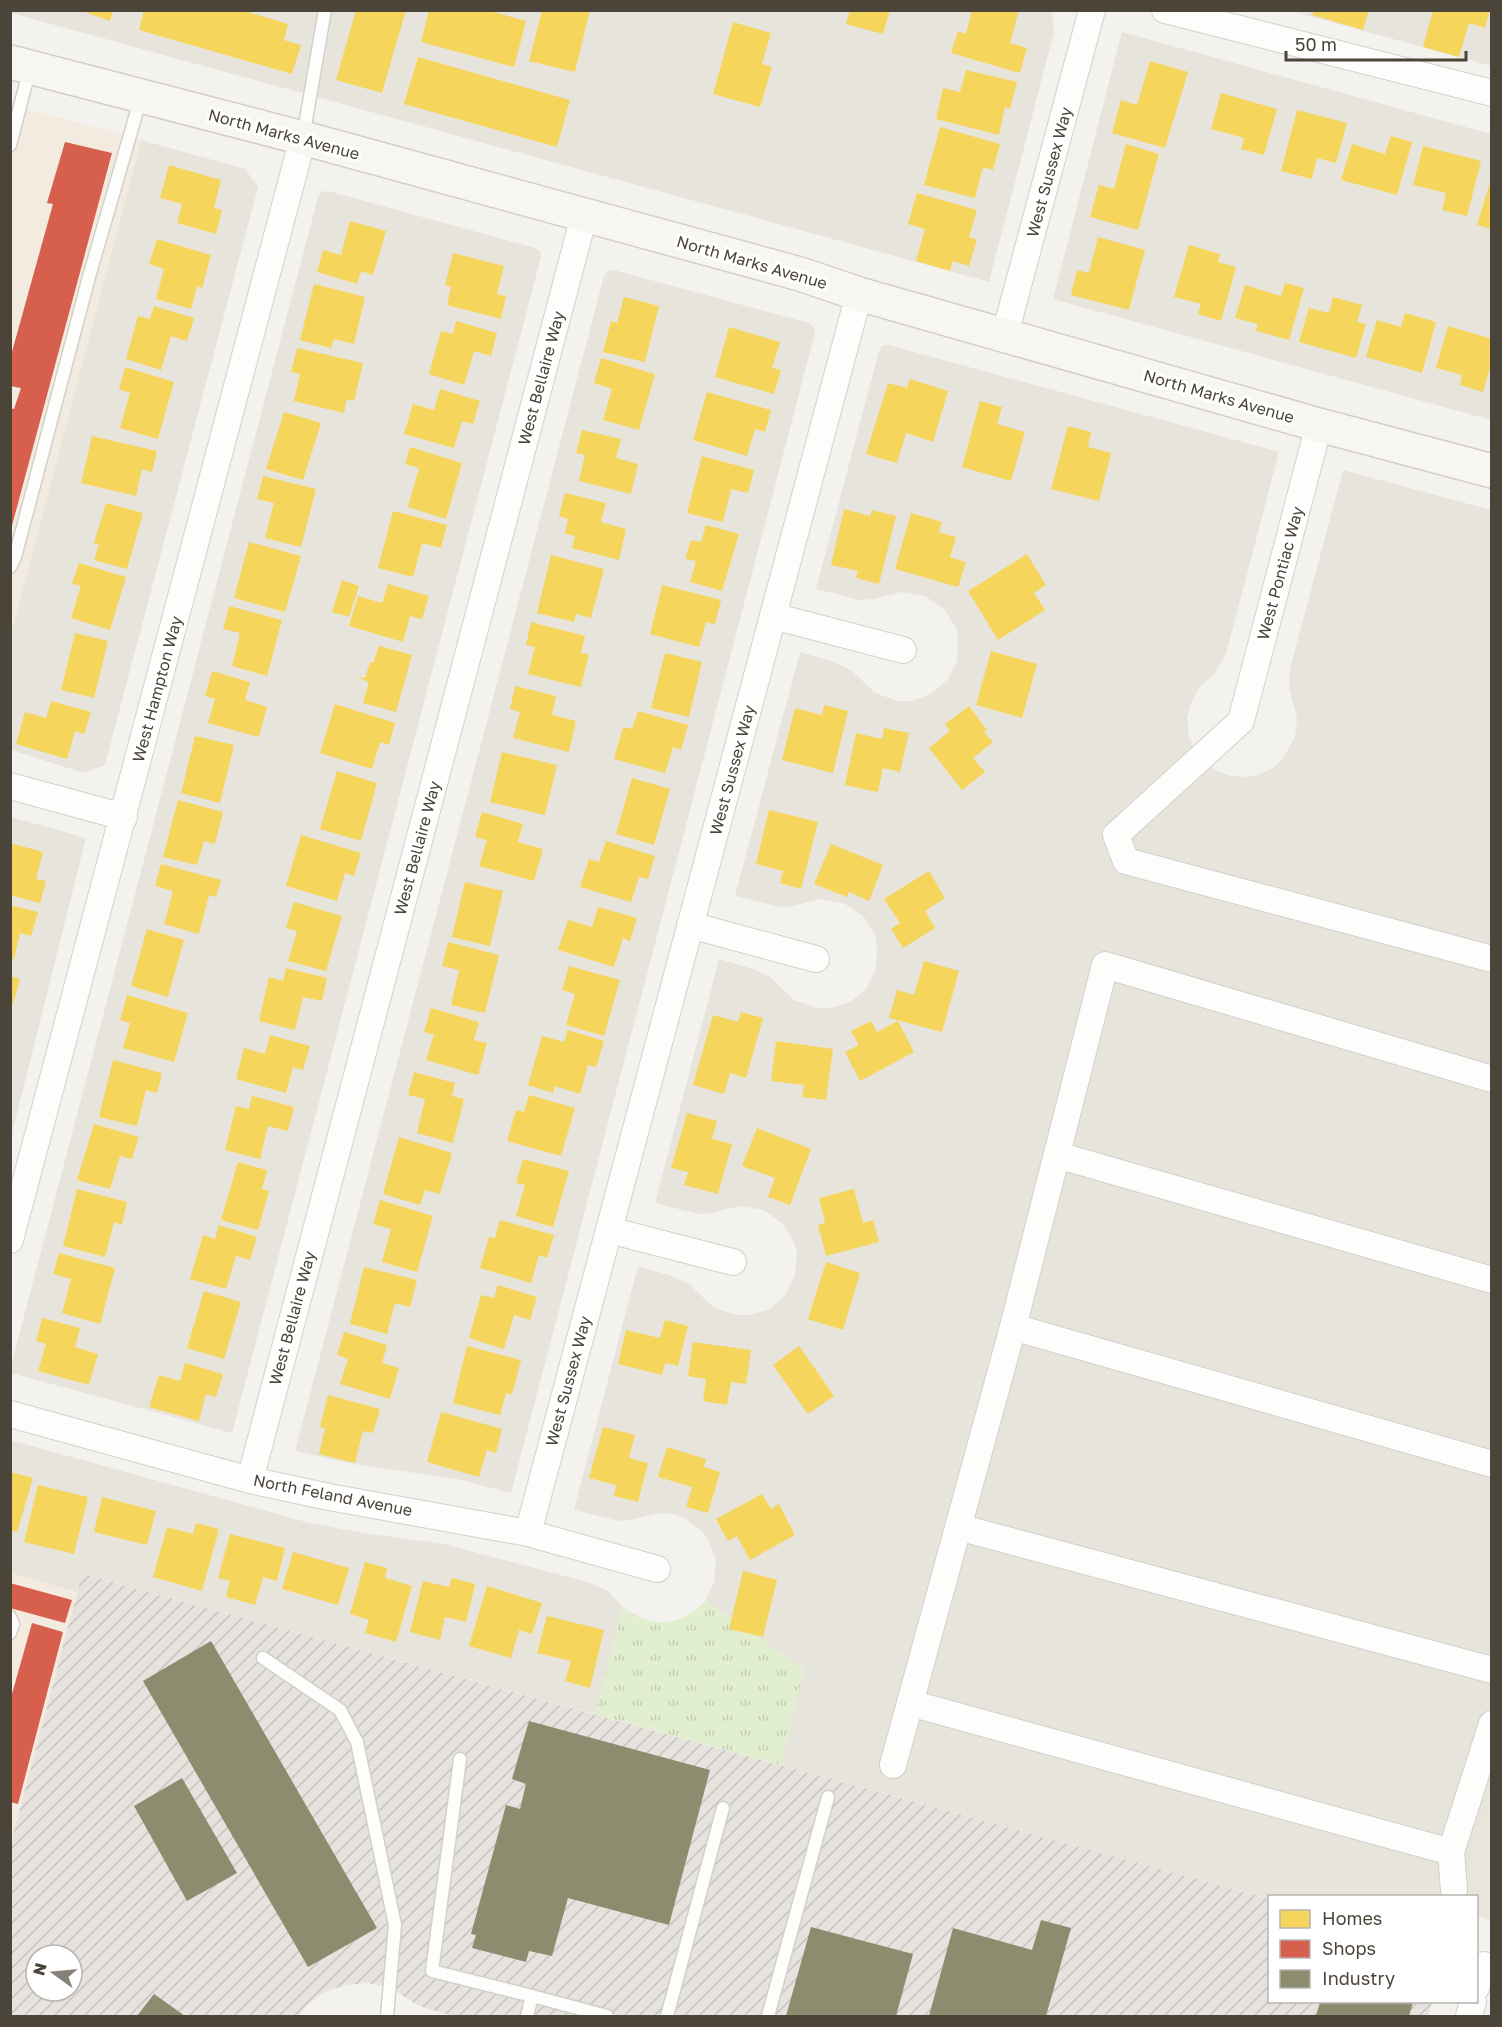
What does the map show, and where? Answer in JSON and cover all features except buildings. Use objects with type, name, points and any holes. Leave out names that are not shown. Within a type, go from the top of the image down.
[{"type":"main road","name":"North Marks Avenue","points":[[20,65],[303,138],[800,274],[859,294],[1319,425],[1491,471]]},
{"type":"street","name":"West Sussex Way","points":[[1005,334],[1092,10]]},
{"type":"street","points":[[1165,10],[1250,21],[1491,93]]},
{"type":"street","name":"West Hampton Way","points":[[10,1240],[303,138]]},
{"type":"street","name":"West Bellaire Way","points":[[250,1480],[584,216]]},
{"type":"street","name":"West Sussex Way","points":[[528,1533],[859,294]]},
{"type":"street","name":"West Pontiac Way","points":[[1319,425],[1241,722],[1116,835],[1126,861],[1491,959]]},
{"type":"street","points":[[773,616],[903,650]]},
{"type":"street","points":[[10,786],[124,817]]},
{"type":"street","points":[[690,925],[816,959]]},
{"type":"street","points":[[893,1765],[1013,1327],[1105,966],[1491,1079]]},
{"type":"street","points":[[1057,1155],[1491,1280]]},
{"type":"street","points":[[609,1230],[733,1262]]},
{"type":"street","points":[[1013,1327],[1491,1464]]},
{"type":"street","name":"North Feland Avenue","points":[[10,1414],[250,1480],[329,1497],[528,1533],[657,1569]]},
{"type":"street","points":[[958,1527],[1491,1670]]},
{"type":"street","points":[[910,1703],[1451,1852]]},
{"type":"street","points":[[1454,1890],[1451,1852],[1491,1724]]},
{"type":"lane","points":[[303,138],[325,10]]},
{"type":"lane","points":[[11,139],[20,65]]},
{"type":"lane","points":[[10,567],[18,546],[89,277],[142,96]]},
{"type":"lane","points":[[10,1617],[13,1624],[10,1633]]},
{"type":"lane","points":[[263,1658],[340,1710],[357,1742],[395,1925],[387,2016]]},
{"type":"lane","points":[[460,1759],[432,1971],[607,2016]]},
{"type":"lane","points":[[768,2016],[828,1797]]},
{"type":"lane","points":[[667,2016],[723,1808]]},
{"type":"lane","points":[[527,2016],[532,1996]]},
{"type":"shaded area","points":[[1052,10],[1054,32],[989,282],[10,11]]},
{"type":"shaded area","points":[[1291,11],[1491,11],[1491,66],[1393,39]]},
{"type":"shaded area","points":[[1122,32],[1491,134],[1491,420],[1053,299]]},
{"type":"shaded area","points":[[10,104],[141,140],[13,627],[10,626]]},
{"type":"shaded area","points":[[141,140],[245,169],[258,187],[105,765],[84,773],[11,750],[10,626],[13,626]]},
{"type":"shaded area","points":[[328,191],[535,248],[540,251],[541,257],[232,1433],[11,1373],[11,1366],[318,197],[322,192]]},
{"type":"shaded area","points":[[614,270],[809,323],[814,327],[815,333],[511,1493],[457,1479],[353,1464],[295,1451],[604,276],[608,271]]},
{"type":"shaded area","points":[[889,345],[1279,452],[1226,654],[1215,673],[1199,688],[1191,703],[1187,718],[1194,749],[1204,762],[1216,771],[1231,776],[1248,777],[1274,767],[1283,758],[1295,737],[1297,719],[1289,688],[1290,669],[1343,470],[1491,510],[1492,1779],[1460,1895],[1268,1895],[1268,1899],[780,1765],[804,1669],[705,1601],[714,1582],[716,1560],[702,1531],[683,1517],[671,1514],[658,1513],[618,1521],[574,1510],[638,1266],[672,1276],[689,1284],[714,1308],[737,1315],[750,1315],[770,1309],[786,1294],[795,1275],[797,1253],[794,1242],[783,1224],[764,1210],[740,1206],[699,1214],[655,1203],[719,959],[753,969],[770,977],[794,1000],[818,1008],[830,1008],[850,1002],[867,988],[876,968],[875,935],[864,917],[845,904],[820,899],[780,907],[735,896],[800,652],[834,662],[851,670],[875,693],[898,701],[911,701],[931,694],[948,679],[957,661],[956,628],[945,610],[925,596],[901,592],[860,600],[816,589],[882,346]]},
{"type":"shaded area","points":[[11,817],[86,838],[11,1137]]},
{"type":"shaded area","points":[[10,1440],[310,1523],[444,1544],[591,1583],[608,1591],[623,1607],[595,1714],[82,1574],[77,1592],[13,1574],[10,1572]]},
{"type":"shaded area","points":[[11,1573],[77,1592],[11,1843]]},
{"type":"shaded area","points":[[82,1574],[1268,1899],[1268,2003],[1432,2003],[1428,2016],[453,2016],[419,2006],[390,1988],[368,1983],[345,1985],[323,1993],[305,2007],[299,2016],[11,2016],[11,1843]]},
{"type":"shaded area","points":[[1491,1779],[1491,1921],[1478,1916],[1478,1895],[1460,1895]]},
{"type":"green space","points":[[705,1601],[804,1669],[780,1765],[595,1714],[623,1607],[644,1619],[665,1622],[686,1616]]}]
